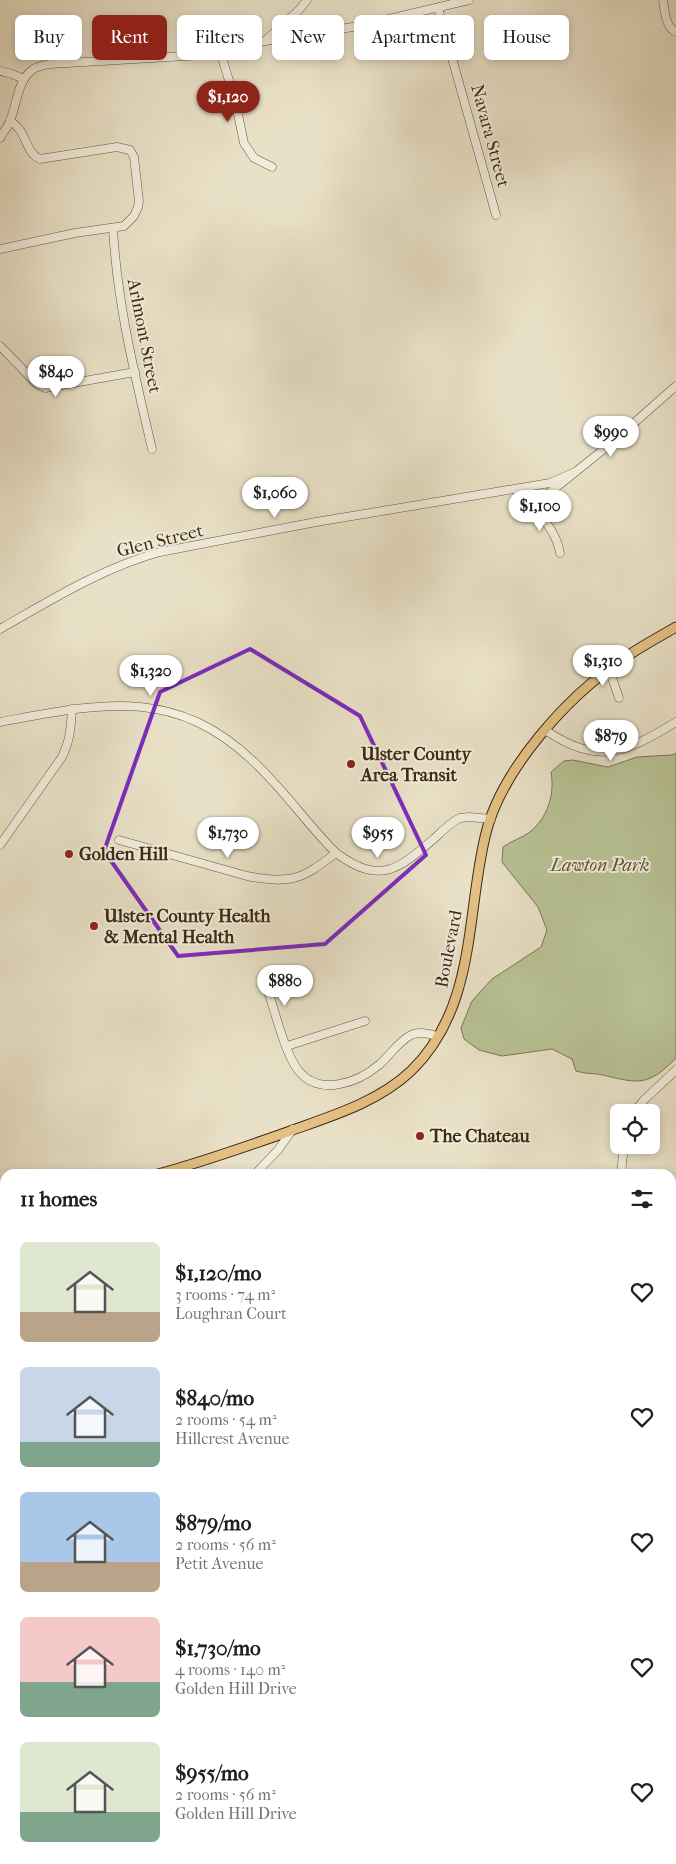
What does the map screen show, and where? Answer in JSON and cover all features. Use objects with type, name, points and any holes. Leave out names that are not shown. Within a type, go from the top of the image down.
[{"type":"main road","name":"Boulevard","points":[[176,1169],[293,1130],[375,1097],[412,1070],[437,1036],[452,1010],[464,975],[485,836],[490,819],[511,776],[545,730],[581,693],[609,669],[676,627]]},
{"type":"street","points":[[265,42],[307,0]]},
{"type":"street","points":[[262,43],[359,26],[470,0]]},
{"type":"street","points":[[663,0],[668,23],[673,32],[676,32]]},
{"type":"street","name":"Navara Street","points":[[438,8],[496,215]]},
{"type":"street","points":[[0,138],[10,121],[24,79],[36,67],[50,64],[177,57]]},
{"type":"street","points":[[223,60],[235,100],[244,143],[254,158],[272,167]]},
{"type":"street","points":[[0,71],[24,79]]},
{"type":"street","points":[[0,249],[74,233],[124,226],[134,216],[138,207],[134,157],[130,150],[117,147],[40,159],[35,157],[19,129],[10,121]]},
{"type":"street","name":"Arlmont Street","points":[[113,228],[115,267],[134,372],[152,449]]},
{"type":"street","points":[[0,346],[37,384],[45,388],[134,372]]},
{"type":"street","points":[[531,508],[609,445],[676,386]]},
{"type":"street","name":"Glen Street","points":[[0,629],[103,572],[144,556],[316,522],[550,483],[575,472]]},
{"type":"street","points":[[517,489],[519,498],[531,508],[553,533],[560,554]]},
{"type":"street","points":[[609,669],[619,698]]},
{"type":"street","points":[[0,722],[72,709],[119,705],[158,709],[195,721],[221,735],[254,762],[336,853],[359,867],[386,871],[399,867],[416,855],[455,820],[469,816],[490,819]]},
{"type":"street","points":[[0,845],[62,757],[68,744],[71,730],[72,709]]},
{"type":"street","points":[[545,730],[576,748],[594,752],[634,746],[676,722]]},
{"type":"street","points":[[119,840],[247,876],[284,881],[295,879],[314,870],[336,853]]},
{"type":"street","points":[[269,994],[287,1046],[298,1070],[316,1083],[338,1085],[360,1077],[379,1065],[409,1036],[423,1033],[437,1036]]},
{"type":"street","points":[[287,1046],[365,1022]]},
{"type":"street","points":[[641,1104],[676,1070]]},
{"type":"street","points":[[260,1169],[278,1150],[293,1130]]},
{"type":"street","points":[[622,1169],[623,1154]]},
{"type":"highlighted area","points":[[250,649],[360,716],[426,855],[325,944],[178,956],[104,851],[160,692]]},
{"type":"green space","name":"Lawton Park","points":[[676,753],[676,1058],[651,1078],[635,1081],[576,1071],[572,1059],[552,1049],[502,1056],[479,1050],[464,1039],[461,1028],[472,1001],[492,979],[541,947],[547,930],[538,907],[502,862],[503,847],[530,832],[546,812],[552,789],[551,772],[564,761],[573,760],[608,767],[637,757],[672,755]]},
{"type":"place","name":"Ulster County Area Transit","points":[[351,764]]},
{"type":"place","name":"Golden Hill","points":[[69,854]]},
{"type":"place","name":"Ulster County Health & Mental Health","points":[[94,926]]},
{"type":"place","name":"The Chateau","points":[[420,1136]]}]
